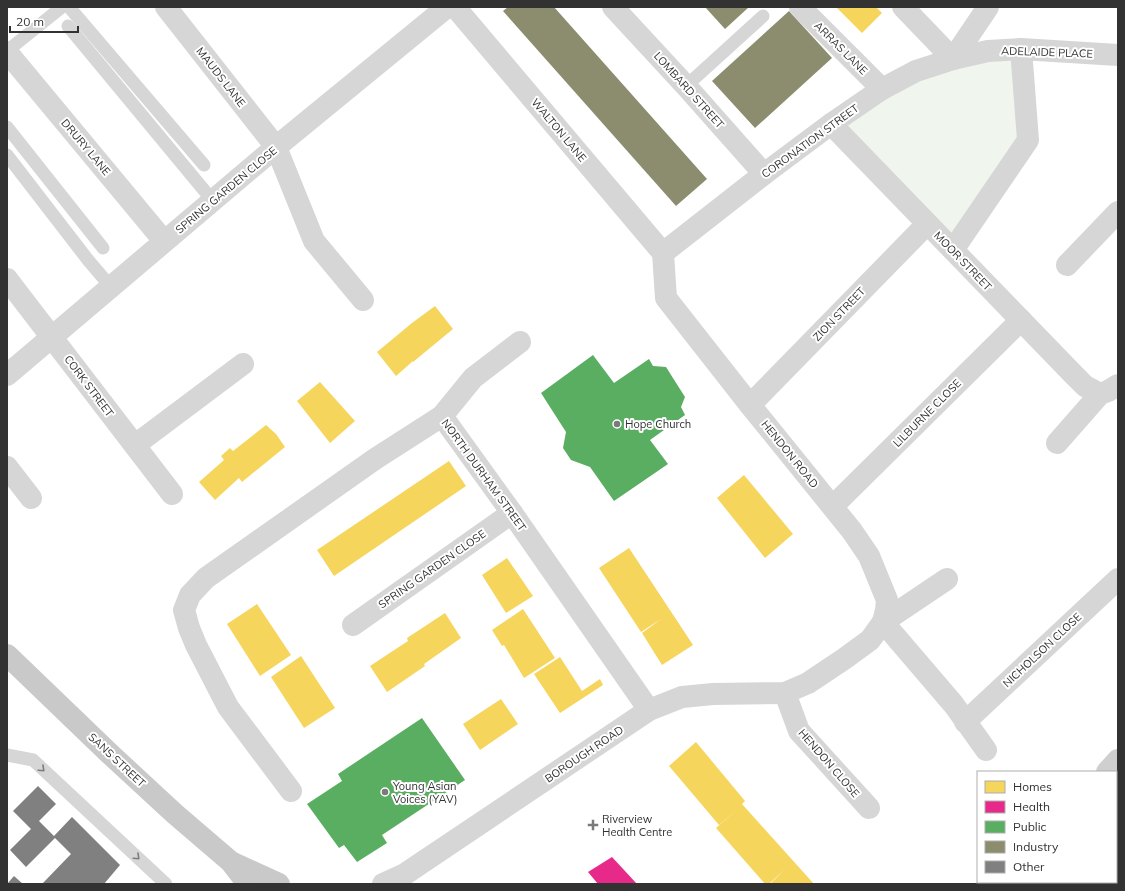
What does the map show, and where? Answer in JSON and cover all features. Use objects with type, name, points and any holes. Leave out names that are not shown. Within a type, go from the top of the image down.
[{"type":"main road","name":"SANS STREET","points":[[7,654],[120,764],[231,862],[248,884]]},
{"type":"main road","name":"SANS STREET","points":[[231,862],[279,884]]},
{"type":"street","name":"MAUDS LANE","points":[[166,7],[276,147],[314,241],[363,300]]},
{"type":"street","name":"SPRING GARDEN CLOSE","points":[[7,375],[276,147],[448,7]]},
{"type":"street","name":"WALTON LANE","points":[[455,7],[663,253]]},
{"type":"street","name":"LOMBARD STREET","points":[[613,7],[764,174]]},
{"type":"street","name":"ARRAS LANE","points":[[800,7],[882,89]]},
{"type":"street","points":[[903,7],[953,59],[988,7]]},
{"type":"street","points":[[953,250],[1028,140],[1021,49]]},
{"type":"street","name":"ADELAIDE PLACE","points":[[953,59],[988,51],[1021,49],[1118,55]]},
{"type":"street","name":"DRURY LANE","points":[[7,52],[164,241]]},
{"type":"street","name":"CORONATION STREET","points":[[663,253],[764,174],[831,124],[882,89],[916,72],[953,59]]},
{"type":"street","name":"MOOR STREET","points":[[831,124],[1085,386],[1109,389]]},
{"type":"street","points":[[1067,265],[1118,212]]},
{"type":"street","name":"ZION STREET","points":[[750,405],[927,224]]},
{"type":"street","name":"HENDON ROAD","points":[[663,253],[666,298],[750,405],[852,530],[869,556],[886,600],[886,610],[883,622]]},
{"type":"street","name":"CORK STREET","points":[[7,278],[172,494]]},
{"type":"street","name":"LILBURNE CLOSE","points":[[833,506],[1021,320]]},
{"type":"street","points":[[442,416],[473,378],[520,342]]},
{"type":"street","points":[[135,445],[243,364]]},
{"type":"street","points":[[1057,443],[1109,389]]},
{"type":"street","name":"NORTH DURHAM STREET","points":[[291,791],[228,707],[196,645],[184,610],[190,595],[206,578],[376,458],[442,416],[512,513],[649,710]]},
{"type":"street","points":[[7,467],[31,498]]},
{"type":"street","name":"SPRING GARDEN CLOSE","points":[[353,625],[512,513]]},
{"type":"street","points":[[785,693],[808,683],[844,659],[870,640],[883,622],[947,579]]},
{"type":"street","name":"NICHOLSON CLOSE","points":[[966,722],[1118,579]]},
{"type":"street","points":[[883,622],[954,705],[986,750]]},
{"type":"street","name":"BOROUGH ROAD","points":[[383,884],[400,879],[649,710],[682,697],[713,694],[785,693]]},
{"type":"street","name":"HENDON CLOSE","points":[[785,693],[799,731],[869,808]]},
{"type":"street","points":[[1108,771],[1118,760]]},
{"type":"lane","points":[[7,52],[62,7]]},
{"type":"lane","points":[[69,7],[204,165]]},
{"type":"lane","points":[[686,86],[764,16]]},
{"type":"lane","points":[[68,26],[213,201]]},
{"type":"lane","points":[[7,127],[103,248]]},
{"type":"lane","points":[[7,155],[88,260],[111,287]]},
{"type":"lane","points":[[7,755],[33,760],[166,884]]},
{"type":"shaded area","points":[[1021,49],[1028,140],[953,250],[831,124],[882,89]]},
{"type":"building: Homes","points":[[836,7],[876,7],[882,13],[862,33]]},
{"type":"building: Homes","points":[[435,306],[453,329],[396,376],[377,352]]},
{"type":"building: Homes","points":[[320,382],[355,421],[330,443],[297,401]]},
{"type":"building: Homes","points":[[266,425],[276,434],[285,447],[242,482],[239,478],[215,500],[199,482],[224,460],[221,456],[230,448],[233,451]]},
{"type":"building: Homes","points":[[449,461],[466,486],[334,576],[317,550]]},
{"type":"building: Homes","points":[[744,475],[793,534],[765,558],[717,498]]},
{"type":"building: Homes","points":[[629,548],[693,645],[662,665],[642,633],[661,619],[641,632],[599,568]]},
{"type":"building: Homes","points":[[507,558],[533,596],[506,613],[482,575]]},
{"type":"building: Homes","points":[[257,604],[291,655],[260,676],[227,624]]},
{"type":"building: Homes","points":[[523,609],[555,658],[524,678],[504,645],[502,646],[492,630]]},
{"type":"building: Homes","points":[[445,613],[461,638],[424,664],[425,666],[387,692],[370,666],[408,641],[407,638]]},
{"type":"building: Homes","points":[[301,656],[335,708],[304,728],[271,677]]},
{"type":"building: Homes","points":[[560,657],[582,691],[600,679],[603,685],[560,713],[534,674]]},
{"type":"building: Homes","points":[[501,699],[518,724],[480,750],[463,724]]},
{"type":"building: Homes","points":[[696,742],[745,801],[742,804],[814,884],[770,884],[784,870],[769,884],[765,884],[716,828],[740,807],[719,825],[669,766]]},
{"type":"building: Health","points":[[612,857],[637,884],[598,884],[588,872]]},
{"type":"building: Public","name":"Hope Church","points":[[593,355],[614,383],[649,359],[653,366],[666,367],[685,397],[681,407],[685,415],[650,440],[668,464],[614,501],[590,467],[571,460],[563,448],[566,432],[541,393]]},
{"type":"building: Public","name":"Young Asian Voices (YAV)","points":[[422,718],[465,780],[382,835],[387,843],[357,862],[344,845],[339,848],[307,804],[342,781],[338,774]]},
{"type":"building: Industry","points":[[508,7],[554,7],[707,179],[676,206],[503,11]]},
{"type":"building: Industry","points":[[705,7],[749,7],[725,29]]},
{"type":"building: Industry","points":[[789,11],[832,58],[755,128],[712,81]]},
{"type":"building: Other","points":[[38,786],[56,804],[39,821],[54,836],[72,817],[120,865],[104,884],[42,884],[71,854],[55,838],[26,867],[10,850],[31,829],[13,811]]},
{"type":"building: Other","points":[[14,876],[23,884],[7,884]]},
{"type":"place","name":"Hope Church","points":[[617,424]]},
{"type":"place","name":"Young Asian Voices (YAV)","points":[[385,792]]},
{"type":"place","name":"Riverview Health Centre","points":[[593,825]]}]
